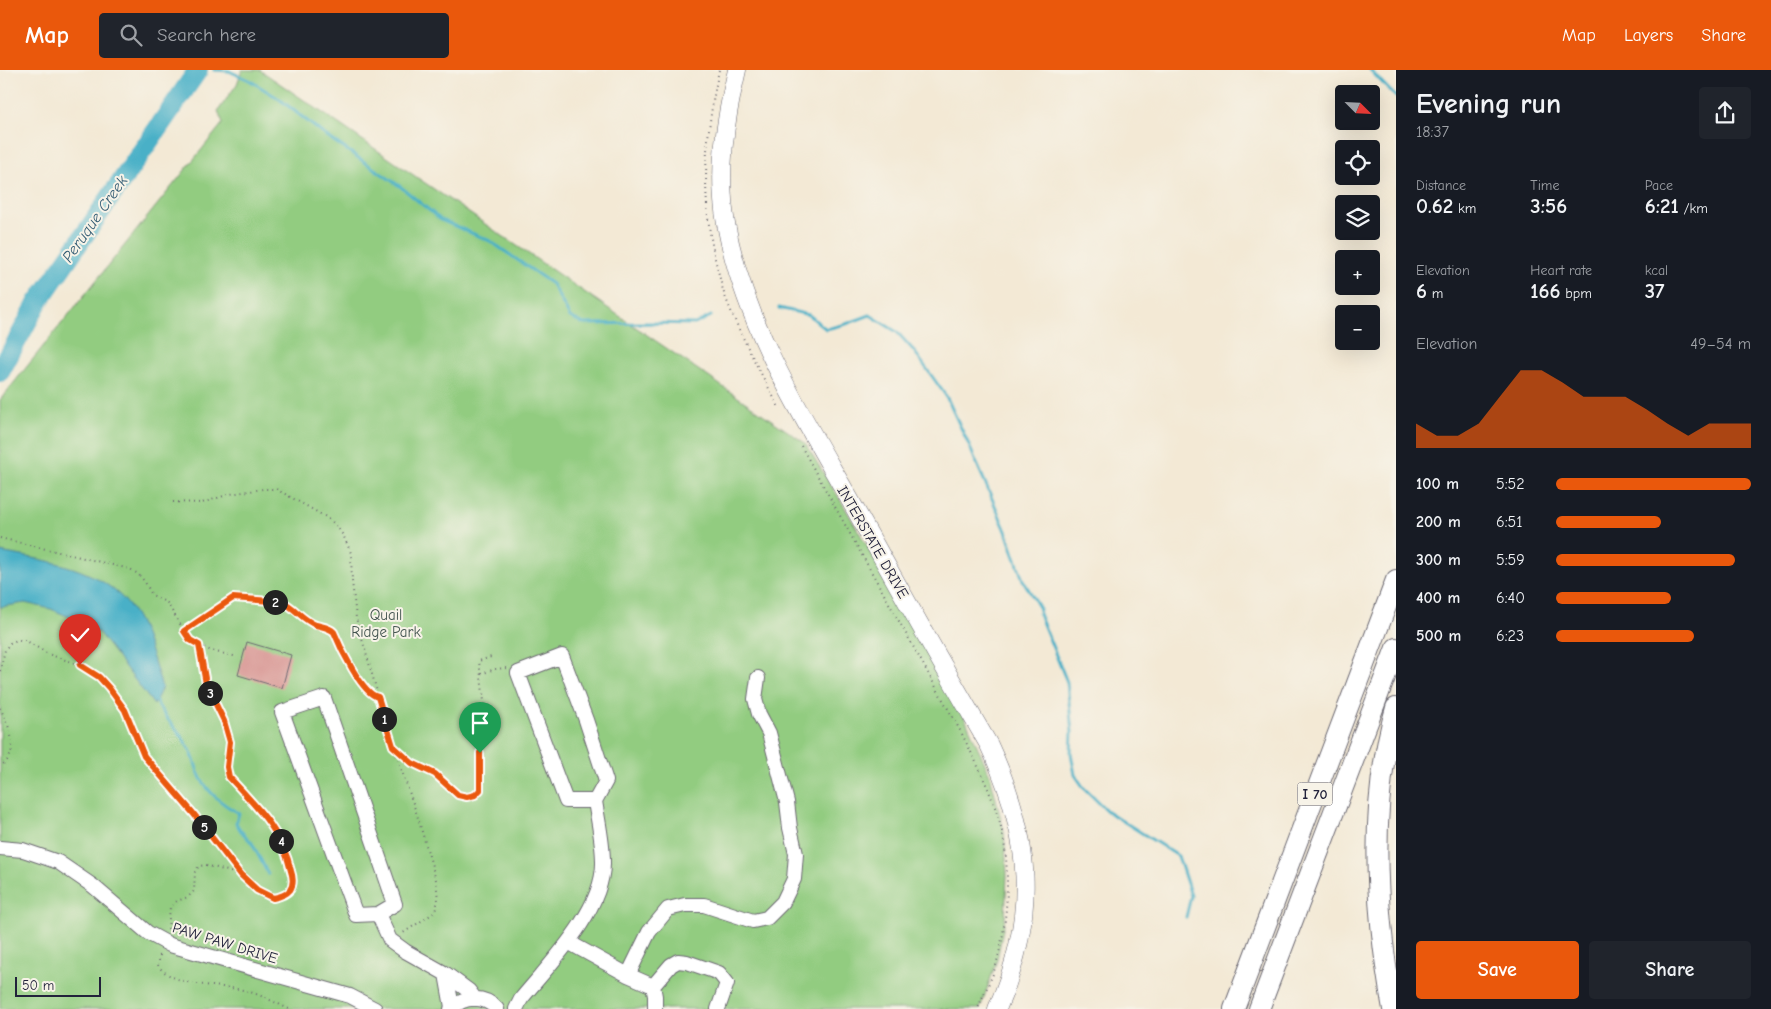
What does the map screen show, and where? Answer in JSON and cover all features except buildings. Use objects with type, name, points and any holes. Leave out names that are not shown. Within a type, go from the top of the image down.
[{"type":"highway","name":"I 70","points":[[1234,1009],[1396,580]]},
{"type":"highway","name":"I 70","points":[[1259,1009],[1396,648]]},
{"type":"highway","points":[[1392,1009],[1379,909],[1377,854],[1379,807],[1385,758],[1396,708]]},
{"type":"main road","name":"INTERSTATE DRIVE","points":[[736,70],[723,148],[723,201],[730,242],[746,295],[779,372],[989,745],[1005,782],[1017,818],[1025,875],[1023,917],[1016,958],[997,1009]]},
{"type":"street","points":[[446,974],[452,1008],[466,1000],[475,999],[484,1000],[495,1007],[518,1004],[568,942],[590,908],[598,887],[603,864],[595,801],[606,781],[586,720],[562,656],[518,672],[566,801],[595,801]]},
{"type":"street","points":[[628,975],[649,932],[668,909],[685,905],[704,905],[753,921],[767,918],[783,902],[794,879],[796,854],[787,802],[769,733],[759,714],[755,699],[758,678]]},
{"type":"street","points":[[324,698],[395,904],[378,914],[356,915],[282,712],[324,698]]},
{"type":"street","name":"PAW PAW DRIVE","points":[[0,848],[23,850],[58,862],[93,886],[148,933],[170,946],[350,996],[375,1009]]},
{"type":"street","points":[[378,914],[390,940],[405,951],[446,974],[469,991],[475,999]]},
{"type":"street","points":[[568,942],[628,975],[654,986]]},
{"type":"street","points":[[655,1009],[654,986],[671,965],[678,961],[687,962],[719,973],[727,983],[718,1009]]},
{"type":"path","points":[[720,70],[711,106],[706,147],[705,190],[711,241],[724,293],[738,330],[781,409]]},
{"type":"path","points":[[800,443],[961,732],[985,780],[1000,824],[1006,870],[1002,937],[993,973],[978,1009]]},
{"type":"path","points":[[172,502],[202,503],[230,494],[276,489],[326,517],[336,525],[351,553],[356,618],[378,697],[418,818],[436,880],[438,900],[435,912],[390,940]]},
{"type":"path","points":[[0,538],[130,570],[138,574],[152,595],[167,603],[190,640],[220,654],[234,656]]},
{"type":"path","points":[[184,631],[233,598],[283,602],[309,622],[331,628],[368,692],[378,697]]},
{"type":"path","points":[[0,671],[5,650],[10,643],[17,640],[25,640],[48,654],[80,665],[99,677],[125,710],[144,756],[193,813],[241,875],[265,895],[273,898],[282,896],[291,889],[293,878],[286,852],[275,830],[229,777],[227,767],[230,742],[224,721],[206,684],[199,645]]},
{"type":"path","points":[[393,746],[412,763],[435,774],[458,795],[467,797],[475,795],[480,790],[481,742],[486,717],[479,661],[491,657]]},
{"type":"path","points":[[481,674],[505,667],[518,672]]},
{"type":"path","points":[[0,708],[9,725],[13,750],[6,763],[0,766]]},
{"type":"green space","name":"Quail Ridge Park","points":[[242,70],[260,70],[805,443],[844,506],[961,709],[990,775],[1004,831],[1007,874],[1005,919],[997,960],[980,1009],[0,1009],[0,400],[223,123],[218,111],[237,84]]},
{"type":"water","points":[[0,552],[54,563],[89,574],[118,594],[131,608],[141,625],[153,657],[162,687],[154,705],[99,633],[81,622],[51,609],[25,603],[0,607]]},
{"type":"waterway","name":"Peruque Creek","points":[[0,372],[38,302],[198,70]]},
{"type":"waterway","points":[[214,70],[229,71],[249,80],[278,98],[325,135],[401,187],[441,220],[490,241],[552,284],[570,317],[584,324],[695,324],[711,316]]},
{"type":"waterway","points":[[1370,70],[1396,97]]},
{"type":"waterway","points":[[779,308],[809,315],[826,329],[870,315],[897,332],[914,351],[946,396],[1006,531],[1023,580],[1040,609],[1039,614],[1067,682],[1072,732],[1071,753],[1075,775],[1084,788],[1107,811],[1178,856],[1191,896],[1186,917]]},
{"type":"waterway","points":[[155,699],[162,712],[190,750],[205,785],[220,801],[239,813],[236,823],[252,843],[268,874]]},
{"type":"route","points":[[80,665],[99,677],[109,688],[125,710],[144,756],[193,813],[241,875],[257,890],[273,898],[282,896],[291,889],[293,878],[286,852],[275,830],[229,777],[227,767],[230,742],[224,721],[206,684],[199,645],[190,640],[184,631],[233,598],[283,602],[309,622],[331,628],[368,692],[378,697],[393,746],[412,763],[435,774],[458,795],[467,797],[475,795],[480,790],[480,753]]}]
